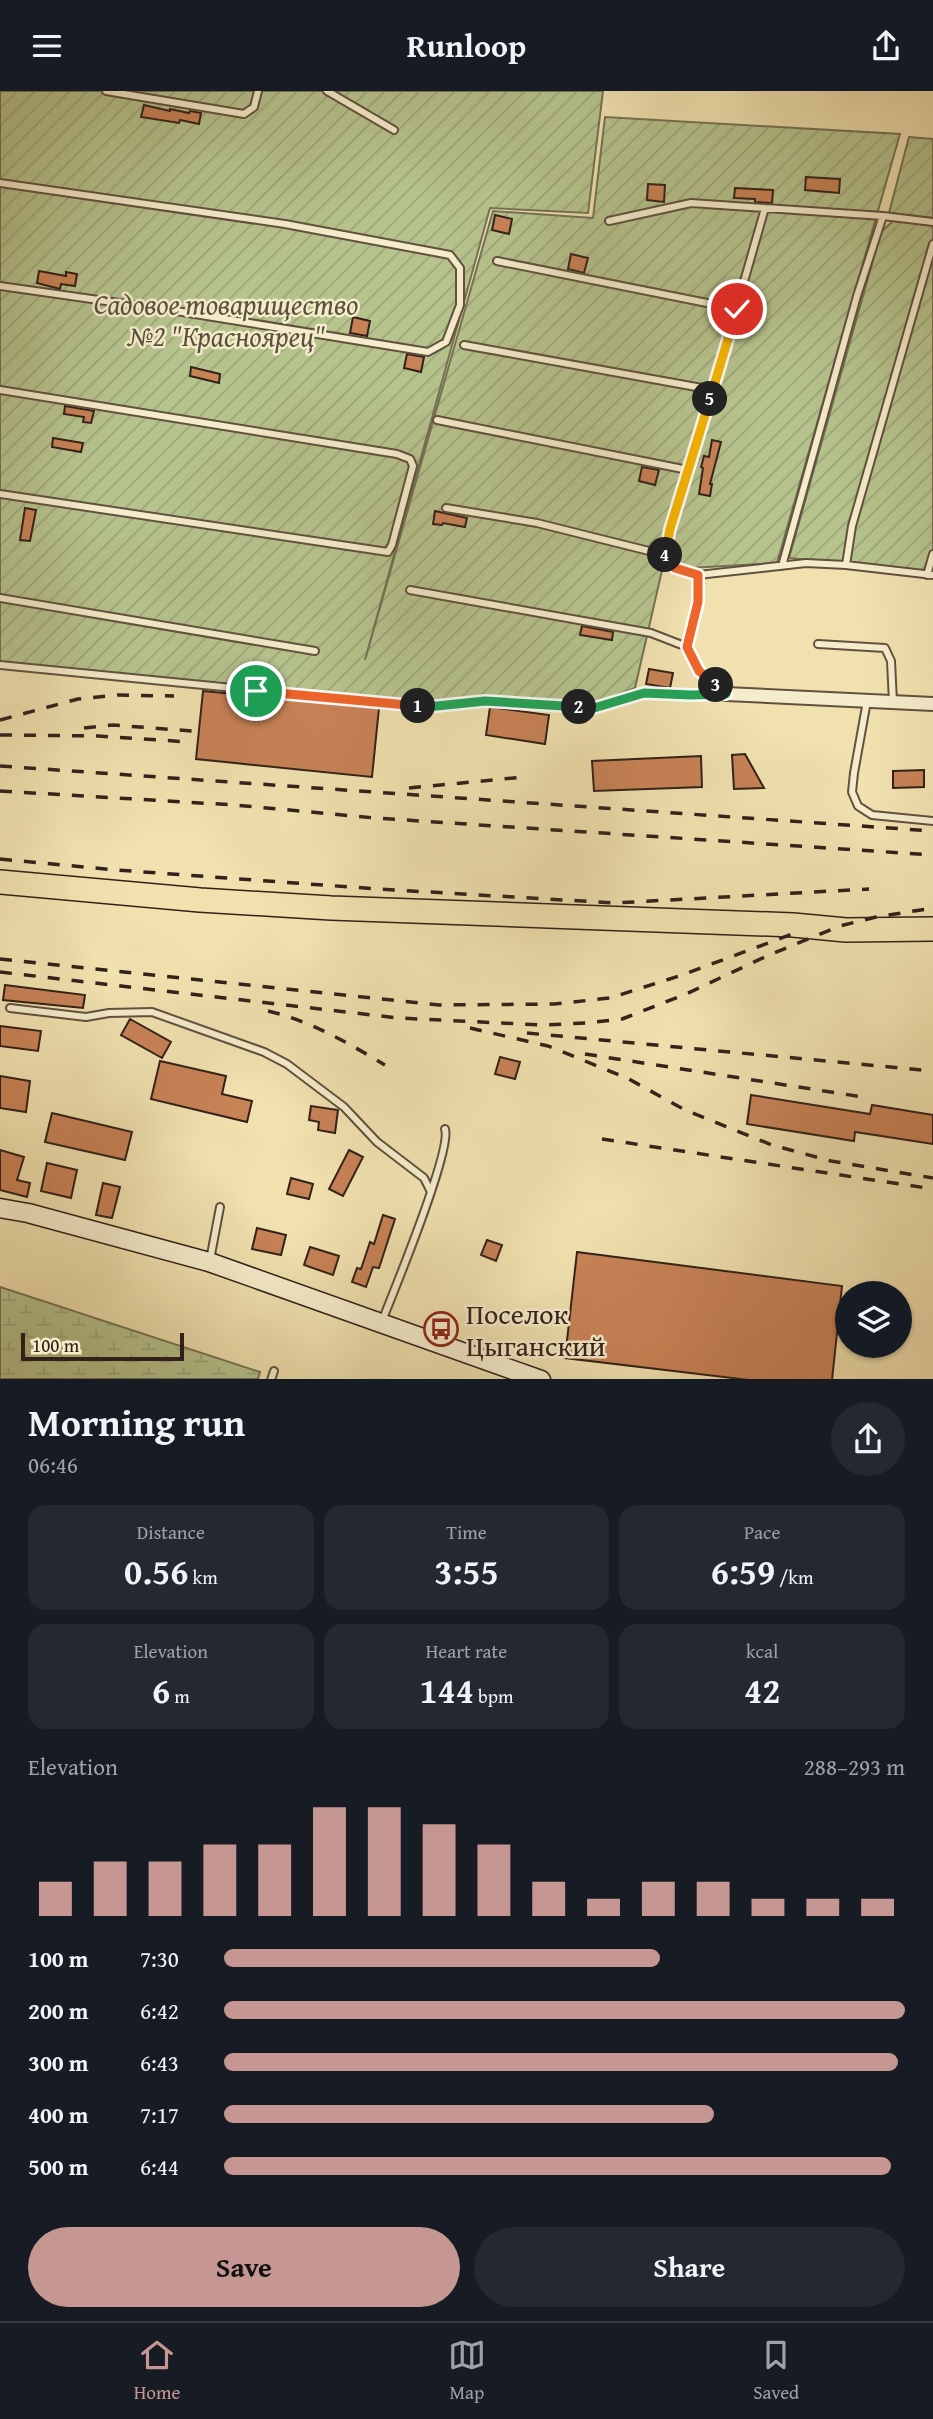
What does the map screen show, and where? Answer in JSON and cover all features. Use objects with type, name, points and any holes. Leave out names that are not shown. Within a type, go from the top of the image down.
[{"type":"highway","points":[[0,882],[200,900],[331,908],[793,925],[846,930],[933,929]]},
{"type":"street","points":[[726,694],[933,704]]},
{"type":"street","points":[[0,1208],[28,1213],[209,1262],[538,1379]]},
{"type":"lane","points":[[106,91],[244,114],[254,107],[258,91]]},
{"type":"lane","points":[[327,91],[394,130]]},
{"type":"lane","points":[[0,183],[272,222],[450,255],[460,268],[460,305],[446,342],[429,352],[0,286]]},
{"type":"lane","points":[[609,221],[691,203],[933,222]]},
{"type":"lane","points":[[665,555],[765,208]]},
{"type":"lane","points":[[782,566],[857,296],[883,216]]},
{"type":"lane","points":[[846,565],[852,526],[933,244]]},
{"type":"lane","points":[[497,261],[737,309]]},
{"type":"lane","points":[[464,345],[713,390]]},
{"type":"lane","points":[[0,390],[397,454],[410,459],[413,466],[393,545],[388,552],[0,494]]},
{"type":"lane","points":[[437,420],[688,470]]},
{"type":"lane","points":[[446,508],[537,523],[665,555],[675,568],[698,575],[806,563],[930,575],[933,554]]},
{"type":"lane","points":[[698,575],[698,602],[687,647],[699,671],[726,694]]},
{"type":"lane","points":[[410,590],[652,633],[687,647]]},
{"type":"lane","points":[[0,598],[315,651]]},
{"type":"lane","points":[[818,645],[885,648],[891,661],[893,702]]},
{"type":"lane","points":[[0,665],[427,707],[485,701],[594,708],[644,693],[726,694]]},
{"type":"lane","points":[[867,701],[852,792],[858,806],[872,815],[933,821]]},
{"type":"lane","points":[[10,1008],[86,1017],[109,1013],[152,1012],[264,1052],[286,1064],[344,1107],[377,1142],[424,1178],[430,1192]]},
{"type":"lane","points":[[382,1323],[446,1142],[444,1129]]},
{"type":"lane","points":[[209,1262],[220,1207]]},
{"type":"lane","points":[[271,1379],[274,1371]]},
{"type":"green space","name":"Садовое товарищество №2 \"Красноярец\"","points":[[0,91],[603,91],[588,213],[490,208],[365,660],[493,211],[593,218],[605,117],[900,134],[777,563],[690,568],[663,566],[635,688],[593,704],[485,697],[426,702],[354,699],[0,663]]},
{"type":"green space","points":[[909,137],[933,139],[933,218],[889,213]]},
{"type":"green space","points":[[894,220],[933,225],[933,573],[789,558],[881,232]]},
{"type":"green space","points":[[0,1287],[260,1372],[258,1379],[0,1379]]},
{"type":"building","points":[[144,105],[170,111],[201,113],[199,124],[141,117]]},
{"type":"building","points":[[806,177],[840,179],[839,193],[805,190]]},
{"type":"building","points":[[648,184],[665,185],[664,202],[647,200]]},
{"type":"building","points":[[735,188],[773,190],[772,203],[734,198]]},
{"type":"building","points":[[495,215],[512,219],[509,234],[492,230]]},
{"type":"building","points":[[571,254],[588,258],[584,273],[568,269]]},
{"type":"building","points":[[39,271],[66,276],[66,272],[77,274],[75,286],[61,284],[60,289],[37,283]]},
{"type":"building","points":[[353,317],[370,321],[367,336],[350,333]]},
{"type":"building","points":[[407,354],[424,357],[421,372],[404,368]]},
{"type":"building","points":[[191,367],[220,374],[219,383],[190,376]]},
{"type":"building","points":[[65,406],[94,411],[91,423],[83,422],[84,417],[64,414]]},
{"type":"building","points":[[53,438],[83,443],[81,452],[52,447]]},
{"type":"building","points":[[712,440],[721,442],[710,484],[710,496],[699,494],[701,467],[704,456],[709,457]]},
{"type":"building","points":[[642,467],[659,470],[655,485],[639,481]]},
{"type":"building","points":[[25,508],[36,510],[30,541],[20,540]]},
{"type":"building","points":[[435,511],[467,518],[465,527],[433,524]]},
{"type":"building","points":[[582,626],[613,632],[612,640],[580,635]]},
{"type":"building","points":[[649,669],[673,673],[670,688],[646,684]]},
{"type":"building","points":[[203,691],[379,708],[372,777],[196,759]]},
{"type":"building","points":[[490,707],[549,715],[545,744],[486,735]]},
{"type":"building","points":[[745,754],[764,788],[734,789],[732,755]]},
{"type":"building","points":[[701,756],[702,787],[594,791],[592,761]]},
{"type":"building","points":[[924,770],[924,787],[893,788],[893,771]]},
{"type":"building","points":[[5,985],[85,995],[83,1008],[3,1000]]},
{"type":"building","points":[[130,1019],[171,1042],[162,1058],[121,1035]]},
{"type":"building","points":[[0,1026],[41,1031],[38,1051],[0,1046]]},
{"type":"building","points":[[500,1057],[520,1062],[515,1079],[495,1074]]},
{"type":"building","points":[[160,1061],[226,1076],[222,1094],[252,1101],[247,1122],[151,1099]]},
{"type":"building","points":[[0,1076],[30,1081],[26,1112],[0,1108]]},
{"type":"building","points":[[751,1095],[870,1114],[872,1105],[933,1115],[933,1144],[855,1132],[854,1141],[747,1124]]},
{"type":"building","points":[[311,1106],[338,1110],[335,1133],[318,1130],[319,1122],[309,1120]]},
{"type":"building","points":[[52,1113],[132,1132],[125,1160],[45,1142]]},
{"type":"building","points":[[0,1150],[24,1157],[17,1180],[30,1183],[27,1197],[0,1190]]},
{"type":"building","points":[[349,1150],[363,1157],[343,1196],[329,1189]]},
{"type":"building","points":[[47,1163],[77,1170],[71,1198],[41,1191]]},
{"type":"building","points":[[291,1178],[313,1184],[309,1199],[287,1194]]},
{"type":"building","points":[[103,1183],[120,1187],[112,1218],[96,1215]]},
{"type":"building","points":[[383,1215],[395,1219],[379,1268],[373,1267],[366,1287],[352,1282],[357,1268],[361,1269],[370,1242],[374,1244]]},
{"type":"building","points":[[257,1228],[286,1235],[281,1255],[252,1249]]},
{"type":"building","points":[[487,1240],[502,1245],[496,1261],[481,1255]]},
{"type":"building","points":[[310,1247],[339,1256],[333,1275],[304,1265]]},
{"type":"building","points":[[577,1252],[835,1285],[832,1379],[741,1379],[565,1358]]},
{"type":"railway","points":[[0,720],[78,699],[118,695],[174,696]]},
{"type":"railway","points":[[84,728],[113,725],[192,731]]},
{"type":"railway","points":[[0,735],[98,736],[189,742]]},
{"type":"railway","points":[[0,766],[933,831]]},
{"type":"railway","points":[[409,788],[524,777]]},
{"type":"railway","points":[[0,791],[235,805],[375,818],[933,855]]},
{"type":"railway","points":[[0,859],[378,889],[615,903],[869,889]]},
{"type":"railway","points":[[0,972],[398,1018],[543,1025],[586,1023],[622,1019],[686,994],[769,955],[840,926],[933,908]]},
{"type":"railway","points":[[0,959],[439,1005],[554,1004],[610,998],[682,975],[795,933]]},
{"type":"railway","points":[[268,1011],[314,1027],[385,1065]]},
{"type":"railway","points":[[470,1028],[548,1046],[627,1078],[685,1110],[772,1145],[831,1161],[933,1178]]},
{"type":"railway","points":[[527,1033],[933,1071]]},
{"type":"railway","points":[[585,1054],[863,1097]]},
{"type":"railway","points":[[602,1139],[933,1189]]},
{"type":"place","name":"Поселок Цыганский","points":[[441,1329]]},
{"type":"route","points":[[256,691],[427,707],[485,701],[594,708],[644,693],[726,694],[699,671],[687,647],[698,602],[698,575],[675,568],[665,555],[670,529],[737,309]]}]
